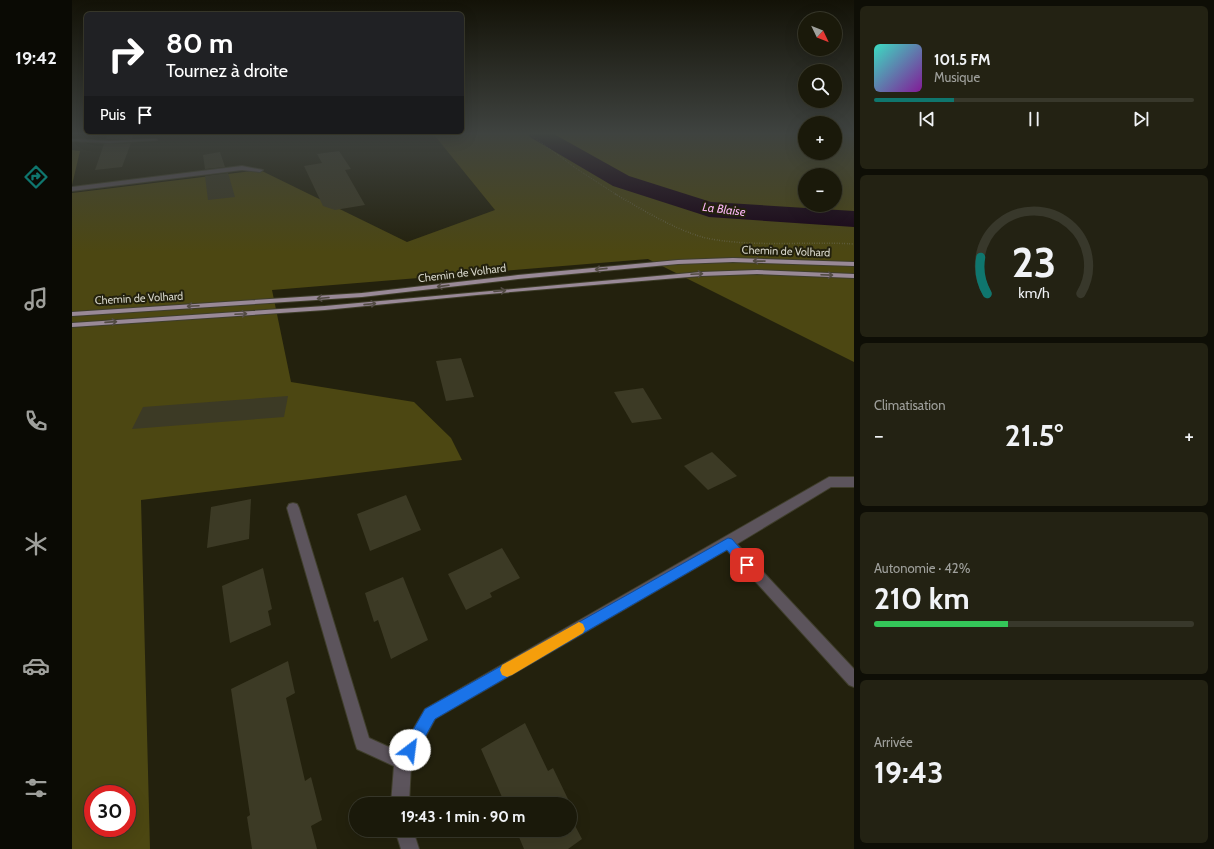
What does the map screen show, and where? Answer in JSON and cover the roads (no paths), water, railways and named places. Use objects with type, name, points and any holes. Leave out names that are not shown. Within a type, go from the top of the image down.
[{"type":"main road","name":"Chemin de Volhard","points":[[72,314],[354,296],[548,274],[678,262],[733,260],[854,264]]},
{"type":"main road","name":"Chemin de Volhard","points":[[72,325],[325,308],[477,293],[701,274],[757,272],[854,276]]},
{"type":"street","points":[[72,188],[203,173]]},
{"type":"street","points":[[400,797],[403,762],[430,714],[728,543],[829,482],[854,482]]},
{"type":"street","points":[[293,508],[363,743],[403,762]]},
{"type":"street","points":[[728,543],[854,680]]},
{"type":"street","points":[[406,837],[410,849]]},
{"type":"waterway","name":"La Blaise","points":[[606,173],[621,181],[709,209],[854,219]]}]
